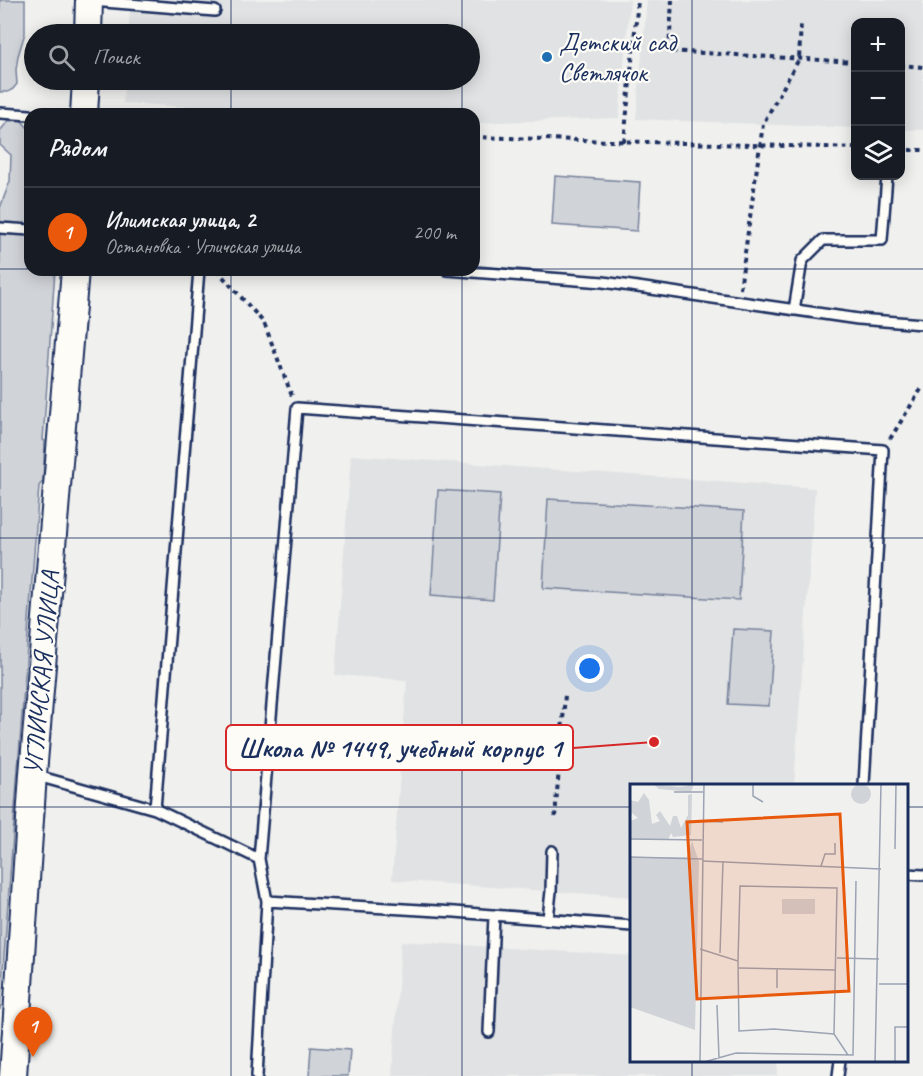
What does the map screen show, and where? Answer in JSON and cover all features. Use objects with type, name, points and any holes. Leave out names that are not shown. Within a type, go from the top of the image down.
[{"type":"street","points":[[88,24],[89,0]]},
{"type":"street","points":[[84,108],[85,90]]},
{"type":"street","name":"УГЛИЧСКАЯ УЛИЦА","points":[[13,1076],[33,774],[74,276]]},
{"type":"lane","points":[[89,0],[215,12]]},
{"type":"lane","points":[[0,113],[24,115]]},
{"type":"lane","points":[[794,310],[802,261],[823,240],[882,240],[887,180]]},
{"type":"lane","points":[[0,228],[24,230]]},
{"type":"lane","points":[[480,273],[603,282],[858,319],[923,324]]},
{"type":"lane","points":[[155,809],[199,276]]},
{"type":"lane","points":[[257,1076],[267,901],[260,859],[297,408],[883,450],[864,784]]},
{"type":"lane","points":[[33,774],[155,809],[260,859]]},
{"type":"lane","points":[[548,919],[552,850]]},
{"type":"lane","points":[[908,874],[923,875]]},
{"type":"lane","points":[[267,901],[630,926]]},
{"type":"lane","points":[[489,1032],[494,915]]},
{"type":"lane","points":[[838,1076],[840,1061]]},
{"type":"path","points":[[624,142],[638,0]]},
{"type":"path","points":[[672,0],[669,51],[851,62]]},
{"type":"path","points":[[738,302],[763,124],[799,59],[801,22]]},
{"type":"path","points":[[905,65],[923,67]]},
{"type":"path","points":[[480,137],[851,148]]},
{"type":"path","points":[[905,150],[923,150]]},
{"type":"path","points":[[222,276],[264,323],[297,408]]},
{"type":"path","points":[[883,450],[923,386]]},
{"type":"path","points":[[555,817],[565,695]]},
{"type":"shaded area","points":[[0,0],[25,0],[24,36],[18,56],[17,84],[8,92],[0,92]]},
{"type":"shaded area","points":[[131,0],[630,0],[619,118],[480,123],[480,108],[202,108],[123,103],[124,90],[480,90],[480,24],[129,24]]},
{"type":"shaded area","points":[[647,0],[923,0],[923,130],[905,130],[905,18],[851,18],[851,128],[636,119]]},
{"type":"shaded area","points":[[21,120],[24,123],[24,276],[55,276],[43,440],[45,441],[43,481],[39,486],[0,1010],[0,208],[10,181],[11,155],[0,145],[0,131],[8,121]]},
{"type":"shaded area","points":[[555,176],[640,182],[637,231],[552,225]]},
{"type":"shaded area","points":[[351,455],[815,488],[794,784],[630,784],[630,897],[392,880],[407,680],[335,675]]},
{"type":"shaded area","points":[[438,490],[500,494],[493,600],[431,595]]},
{"type":"shaded area","points":[[548,499],[744,511],[739,600],[543,588]]},
{"type":"shaded area","points":[[733,629],[774,631],[769,706],[728,704]]},
{"type":"shaded area","points":[[401,941],[630,956],[630,1061],[779,1061],[777,1076],[392,1076]]},
{"type":"shaded area","points":[[311,1047],[350,1050],[348,1076],[309,1076]]},
{"type":"place","name":"Детский сад Светлячок","points":[[547,57]]},
{"type":"place","name":"Школа № 1449, учебный корпус 1","points":[[654,742]]},
{"type":"place","name":"Илимская улица, 2","points":[[33,1057]]}]
